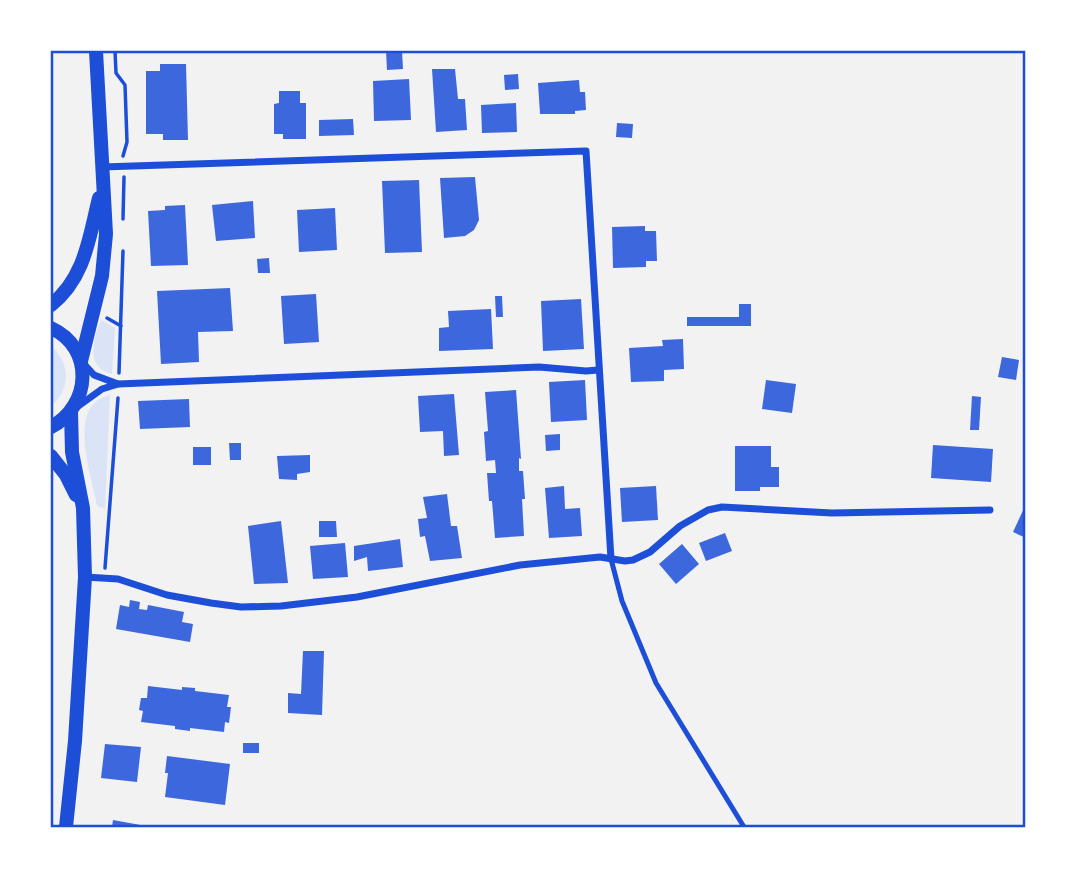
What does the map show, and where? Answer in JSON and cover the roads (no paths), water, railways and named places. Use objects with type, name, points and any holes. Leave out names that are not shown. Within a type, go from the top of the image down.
[{"type":"main road","points":[[81,361],[102,275],[106,234],[96,51]]},
{"type":"main road","points":[[51,305],[78,275],[102,184]]},
{"type":"main road","points":[[51,328],[60,332],[73,345],[81,361],[84,379],[80,397],[71,412],[51,427]]},
{"type":"main road","points":[[66,827],[75,741],[85,577],[83,508],[72,452],[71,412]]},
{"type":"main road","points":[[51,456],[66,475],[83,508]]},
{"type":"street","points":[[101,167],[586,151],[611,559]]},
{"type":"street","points":[[81,361],[94,374],[118,384]]},
{"type":"street","points":[[71,412],[92,394],[118,384],[538,368],[586,372],[598,370]]},
{"type":"street","points":[[85,577],[105,577],[185,599],[262,607],[357,597],[520,565],[600,557],[625,561],[641,557],[680,526],[708,510],[722,508],[832,513],[990,510]]},
{"type":"lane","points":[[611,559],[622,601],[656,682],[744,827]]}]
